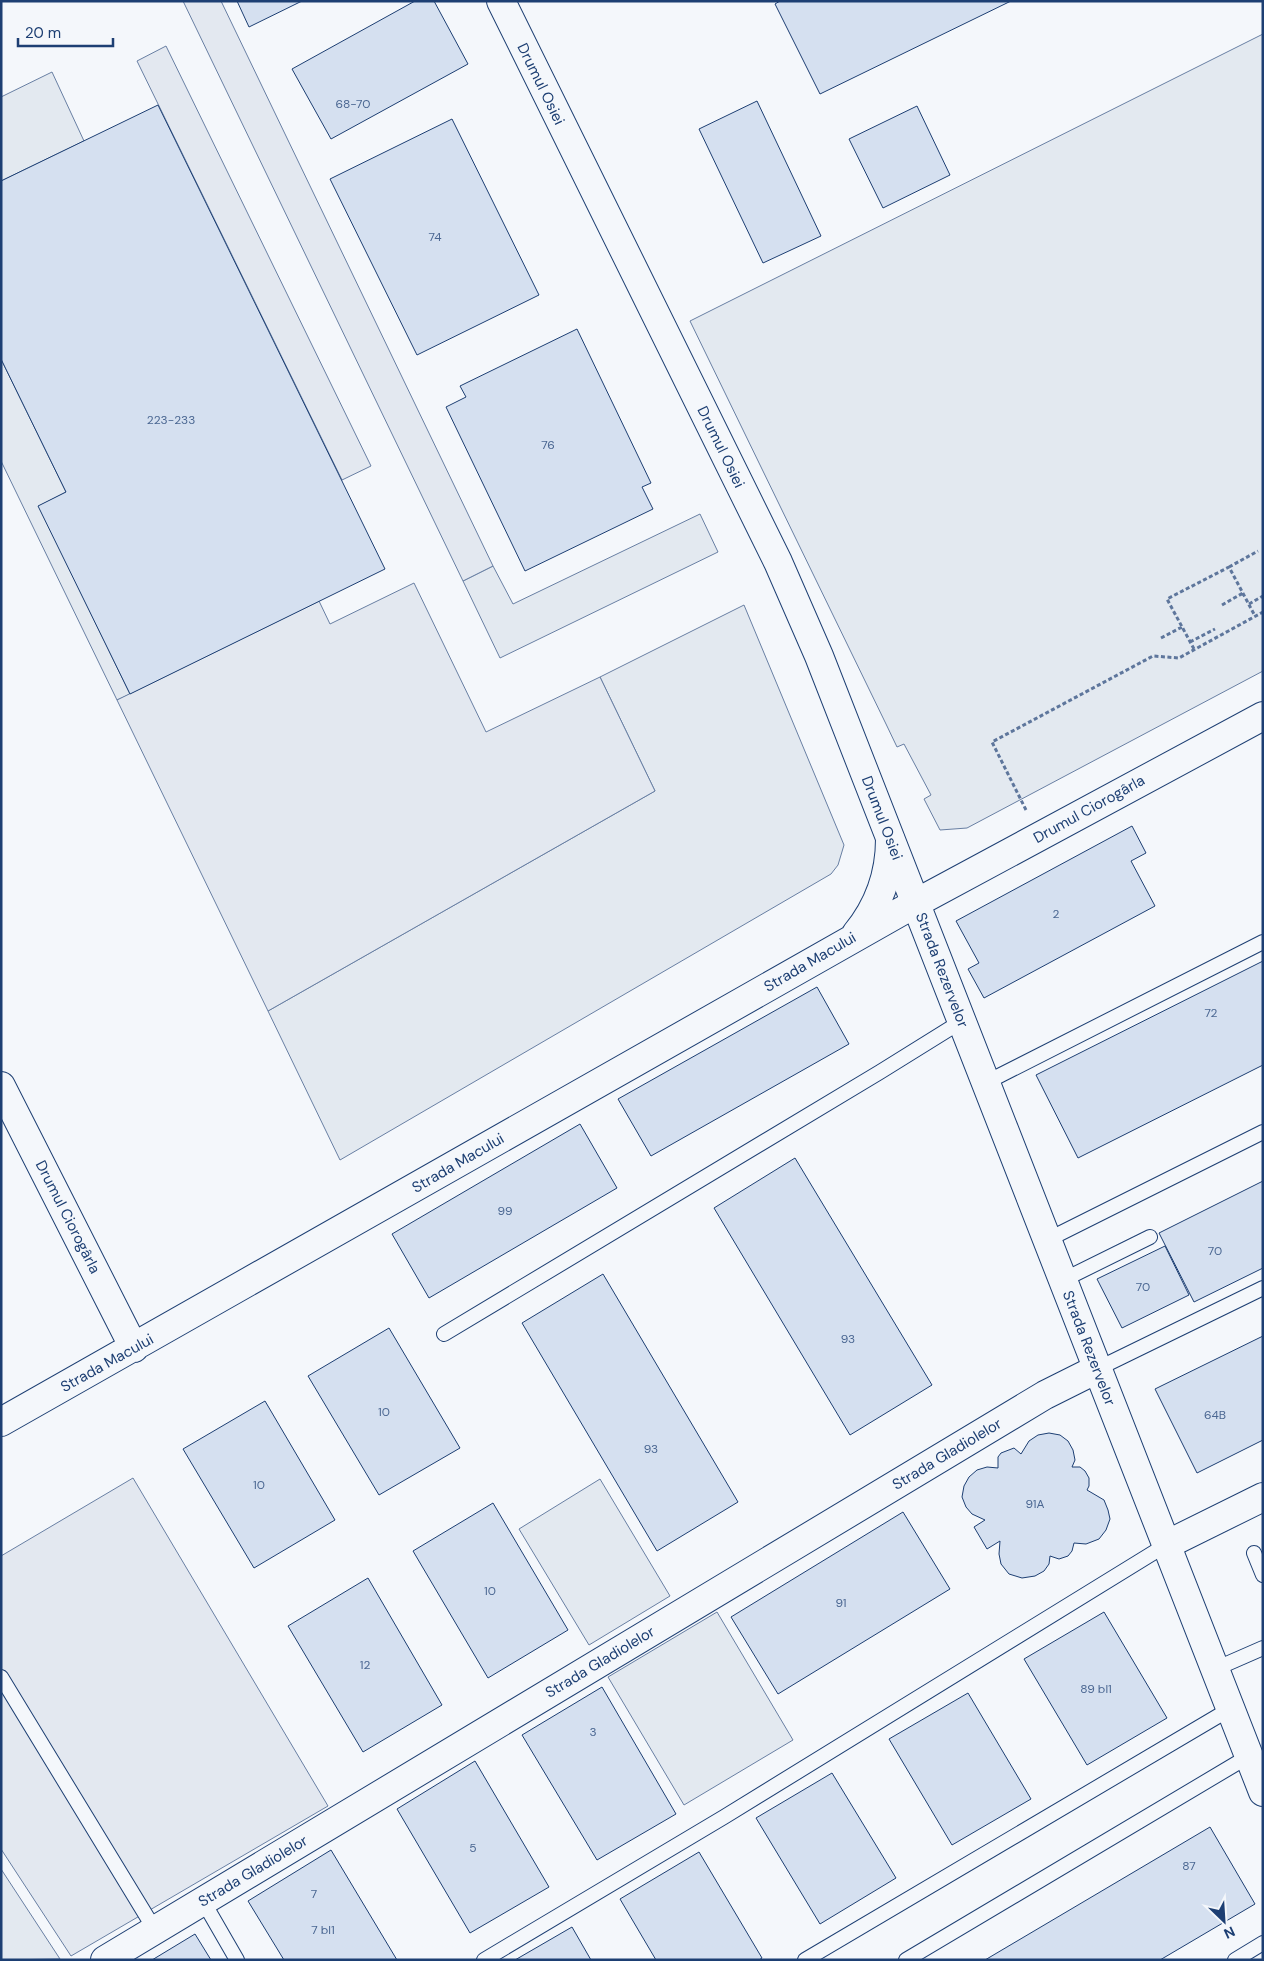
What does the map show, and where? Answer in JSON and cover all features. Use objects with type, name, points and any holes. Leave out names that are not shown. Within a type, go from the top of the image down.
[{"type":"street","name":"Drumul Osiei","points":[[501,1],[778,562],[819,656],[916,903]]},
{"type":"street","name":"Drumul Ciorogârla","points":[[916,903],[1263,716]]},
{"type":"street","points":[[853,938],[866,921],[881,892],[890,857],[890,839]]},
{"type":"street","name":"Strada Macului","points":[[1,1422],[916,903]]},
{"type":"street","name":"Strada Rezervelor","points":[[916,903],[1263,1792]]},
{"type":"street","name":"Drumul Ciorogârla","points":[[1,1086],[134,1348]]},
{"type":"street","name":"Strada Gladiolelor","points":[[105,1960],[1045,1395],[1098,1369]]},
{"type":"street","points":[[1166,1545],[1263,1497]]},
{"type":"lane","points":[[985,1083],[1263,942]]},
{"type":"lane","points":[[444,1334],[962,1022]]},
{"type":"lane","points":[[1047,1240],[1263,1132]]},
{"type":"lane","points":[[1063,1280],[1150,1237]]},
{"type":"lane","points":[[1098,1369],[1263,1288]]},
{"type":"lane","points":[[484,1960],[724,1817],[1166,1545]]},
{"type":"lane","points":[[1254,1554],[1263,1574]]},
{"type":"lane","points":[[1215,1670],[1263,1648]]},
{"type":"lane","points":[[1,1677],[155,1930]]},
{"type":"lane","points":[[805,1960],[1230,1709]]},
{"type":"lane","points":[[906,1960],[922,1956],[1249,1756]]},
{"type":"lane","points":[[203,1901],[238,1960]]},
{"type":"lane","points":[[1235,1960],[1263,1943]]},
{"type":"path","points":[[1194,649],[1168,600],[1258,551]]},
{"type":"path","points":[[1229,567],[1255,616]]},
{"type":"path","points":[[1222,605],[1243,594]]},
{"type":"path","points":[[1249,604],[1263,596]]},
{"type":"path","points":[[1039,836],[992,742],[1153,656],[1179,658],[1263,612]]},
{"type":"path","points":[[1161,638],[1182,627]]},
{"type":"path","points":[[1190,642],[1216,629]]},
{"type":"shaded area","points":[[183,1],[221,1],[493,566],[463,581]]},
{"type":"shaded area","points":[[1263,34],[1263,671],[967,828],[940,830],[924,799],[931,795],[904,744],[897,747],[690,321]]},
{"type":"shaded area","points":[[166,46],[371,466],[342,480],[137,61]]},
{"type":"shaded area","points":[[52,72],[84,141],[1,181],[1,97]]},
{"type":"shaded area","points":[[1,359],[66,492],[39,506],[130,694],[117,700],[1,461]]},
{"type":"shaded area","points":[[700,514],[718,552],[500,658],[463,581],[493,566],[513,604]]},
{"type":"shaded area","points":[[414,583],[486,732],[600,677],[655,791],[268,1011],[117,700],[319,601],[330,624]]},
{"type":"shaded area","points":[[744,605],[844,845],[838,865],[831,874],[340,1160],[268,1011],[655,791],[600,677]]},
{"type":"shaded area","points":[[133,1478],[328,1806],[71,1956],[1,1849],[1,1556]]},
{"type":"shaded area","points":[[600,1479],[670,1596],[589,1645],[519,1529]]},
{"type":"shaded area","points":[[717,1612],[793,1740],[684,1805],[608,1677]]},
{"type":"shaded area","points":[[1,1869],[60,1959],[1,1960]]},
{"type":"building","points":[[237,1],[302,1],[249,27]]},
{"type":"building","points":[[415,1],[434,1],[468,64],[331,139],[292,69]]},
{"type":"building","points":[[780,1],[1011,1],[820,94],[775,4]]},
{"type":"building","points":[[757,101],[821,236],[763,263],[699,129]]},
{"type":"building","points":[[158,105],[385,569],[130,694],[38,506],[66,492],[1,359],[1,181]]},
{"type":"building","points":[[917,106],[950,175],[883,208],[849,139]]},
{"type":"building","points":[[452,119],[539,295],[417,355],[330,179]]},
{"type":"building","points":[[577,329],[651,483],[642,487],[653,509],[525,571],[446,407],[466,397],[460,386]]},
{"type":"building","points":[[1132,826],[1146,853],[1131,861],[1155,906],[984,998],[968,969],[979,963],[956,921]]},
{"type":"building","points":[[1263,961],[1263,1065],[1078,1158],[1036,1075]]},
{"type":"building","points":[[817,987],[849,1044],[651,1156],[618,1099]]},
{"type":"building","points":[[580,1124],[617,1188],[429,1298],[392,1234]]},
{"type":"building","points":[[795,1158],[932,1385],[850,1435],[714,1208]]},
{"type":"building","points":[[1263,1181],[1263,1268],[1194,1302],[1159,1233]]},
{"type":"building","points":[[1165,1246],[1189,1295],[1122,1328],[1097,1279]]},
{"type":"building","points":[[603,1274],[738,1502],[657,1551],[522,1323]]},
{"type":"building","points":[[389,1328],[460,1448],[379,1495],[308,1376]]},
{"type":"building","points":[[1263,1336],[1263,1440],[1197,1473],[1155,1389]]},
{"type":"building","points":[[265,1401],[335,1520],[254,1568],[183,1449]]},
{"type":"building","points":[[1049,1433],[1060,1435],[1068,1441],[1073,1450],[1075,1460],[1072,1467],[1080,1467],[1085,1471],[1089,1478],[1087,1490],[1104,1500],[1110,1519],[1106,1530],[1099,1539],[1086,1544],[1074,1543],[1072,1551],[1068,1556],[1059,1559],[1050,1556],[1049,1564],[1044,1571],[1035,1576],[1022,1578],[1009,1574],[1001,1564],[999,1554],[1000,1541],[987,1549],[974,1527],[985,1520],[972,1514],[966,1507],[962,1497],[964,1486],[969,1477],[977,1470],[987,1467],[998,1468],[998,1457],[1001,1453],[1014,1448],[1021,1454],[1029,1441],[1038,1435]]},
{"type":"building","points":[[493,1503],[568,1630],[488,1678],[413,1551]]},
{"type":"building","points":[[903,1512],[950,1589],[778,1694],[731,1617]]},
{"type":"building","points":[[368,1578],[442,1705],[363,1752],[288,1626]]},
{"type":"building","points":[[1104,1612],[1167,1718],[1087,1765],[1024,1659]]},
{"type":"building","points":[[602,1687],[676,1814],[597,1860],[522,1735]]},
{"type":"building","points":[[968,1693],[1031,1799],[952,1845],[889,1739]]},
{"type":"building","points":[[475,1761],[549,1887],[470,1933],[397,1809]]},
{"type":"building","points":[[832,1773],[896,1878],[820,1924],[756,1818]]},
{"type":"building","points":[[1210,1827],[1255,1904],[1160,1960],[985,1960]]},
{"type":"building","points":[[331,1850],[397,1960],[284,1960],[248,1901]]},
{"type":"building","points":[[699,1852],[762,1958],[759,1960],[656,1960],[620,1899]]},
{"type":"building","points":[[572,1927],[591,1960],[515,1960]]},
{"type":"building","points":[[195,1934],[211,1960],[152,1960]]}]
